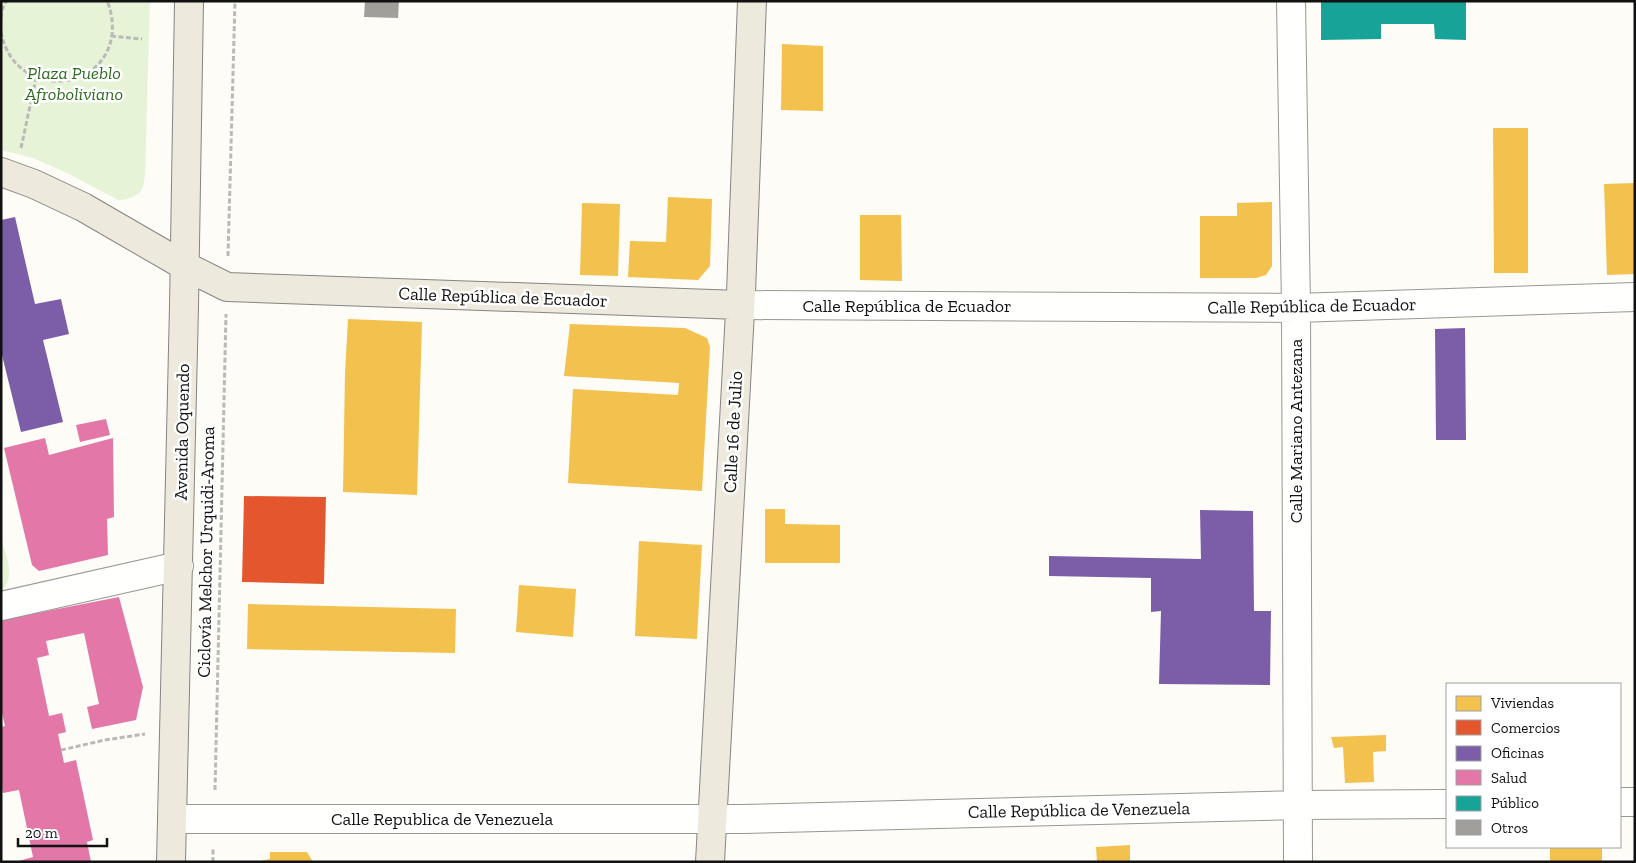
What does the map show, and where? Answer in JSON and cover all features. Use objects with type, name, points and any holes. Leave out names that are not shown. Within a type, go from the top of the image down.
[{"type":"main road","name":"Avenida Oquendo","points":[[171,862],[179,566],[189,1]]},
{"type":"main road","name":"Calle 16 de Julio","points":[[710,862],[740,306],[752,1]]},
{"type":"main road","name":"Calle República de Ecuador","points":[[1,172],[34,184],[83,207],[185,266],[227,287],[740,306]]},
{"type":"street","name":"Calle Mariano Antezana","points":[[1291,1],[1296,308],[1298,862]]},
{"type":"street","name":"Calle República de Ecuador","points":[[740,306],[1296,308],[1635,297]]},
{"type":"street","points":[[1,606],[179,566]]},
{"type":"street","points":[[1621,802],[1635,802]]},
{"type":"street","name":"Calle República de Venezuela","points":[[712,819],[1298,805],[1446,804]]},
{"type":"street","name":"Calle Republica de Venezuela","points":[[173,819],[712,819]]},
{"type":"path","points":[[1,18],[6,1]]},
{"type":"path","points":[[1,32],[2,44],[11,58],[22,70],[36,78],[51,81],[81,76],[94,68],[104,56],[112,36],[113,23],[107,1]]},
{"type":"path","points":[[228,256],[235,1]]},
{"type":"path","points":[[112,36],[142,39]]},
{"type":"path","points":[[21,149],[36,78]]},
{"type":"path","name":"Ciclovía Melchor Urquidi-Aroma","points":[[214,793],[226,312]]},
{"type":"path","points":[[61,750],[105,740],[146,734],[146,744]]},
{"type":"green space","name":"Plaza Pueblo Afroboliviano","points":[[1,1],[150,1],[145,176],[143,188],[138,194],[128,199],[118,200],[67,173],[33,158],[1,150]]},
{"type":"green space","points":[[1,539],[8,560],[9,573],[6,586],[1,593]]},
{"type":"building: Viviendas","points":[[782,44],[823,46],[823,111],[781,110]]},
{"type":"building: Viviendas","points":[[1493,128],[1528,128],[1528,273],[1494,273]]},
{"type":"building: Viviendas","points":[[1635,183],[1635,274],[1607,275],[1604,184]]},
{"type":"building: Viviendas","points":[[668,197],[712,199],[710,266],[698,280],[628,277],[630,241],[666,242]]},
{"type":"building: Viviendas","points":[[1272,202],[1272,266],[1266,275],[1256,278],[1200,278],[1200,216],[1237,216],[1237,203]]},
{"type":"building: Viviendas","points":[[582,203],[620,204],[618,276],[580,275]]},
{"type":"building: Viviendas","points":[[860,215],[901,215],[902,281],[860,280]]},
{"type":"building: Viviendas","points":[[348,319],[422,322],[417,495],[343,492]]},
{"type":"building: Viviendas","points":[[570,324],[685,328],[707,338],[710,347],[702,491],[568,483],[573,389],[678,395],[679,383],[564,376]]},
{"type":"building: Viviendas","points":[[765,509],[785,509],[785,524],[840,525],[840,563],[765,563]]},
{"type":"building: Viviendas","points":[[639,541],[702,545],[697,639],[635,636]]},
{"type":"building: Viviendas","points":[[519,585],[576,589],[573,637],[516,632]]},
{"type":"building: Viviendas","points":[[248,604],[456,609],[455,653],[247,649]]},
{"type":"building: Viviendas","points":[[1386,735],[1386,751],[1373,752],[1374,782],[1345,783],[1343,747],[1334,748],[1331,737]]},
{"type":"building: Viviendas","points":[[1130,845],[1130,862],[1097,862],[1096,847]]},
{"type":"building: Viviendas","points":[[1550,848],[1602,848],[1602,862],[1550,862]]},
{"type":"building: Viviendas","points":[[270,852],[307,852],[313,862],[256,862],[270,859]]},
{"type":"building: Comercios","points":[[244,496],[326,497],[324,584],[242,582]]},
{"type":"building: Oficinas","points":[[15,217],[35,304],[61,299],[69,334],[43,340],[63,422],[21,432],[1,351],[1,220]]},
{"type":"building: Oficinas","points":[[1465,328],[1466,440],[1436,440],[1435,329]]},
{"type":"building: Oficinas","points":[[1200,510],[1253,511],[1254,611],[1271,611],[1270,685],[1159,684],[1161,611],[1151,612],[1151,578],[1049,576],[1049,556],[1201,559]]},
{"type":"building: Salud","points":[[106,419],[110,435],[80,442],[76,425]]},
{"type":"building: Salud","points":[[45,438],[49,455],[113,438],[114,517],[107,519],[108,555],[39,571],[32,565],[4,448]]},
{"type":"building: Salud","points":[[119,597],[143,687],[136,720],[92,729],[87,707],[99,704],[84,633],[46,641],[49,655],[37,658],[49,716],[62,713],[66,732],[58,734],[64,763],[76,760],[93,840],[87,842],[91,862],[15,862],[33,857],[19,790],[3,793],[1,784],[1,727],[5,726],[1,709],[1,620]]},
{"type":"building: Público","points":[[1321,1],[1466,1],[1466,40],[1435,39],[1434,24],[1381,24],[1381,39],[1321,40]]},
{"type":"building: Otros","points":[[365,1],[399,1],[398,18],[364,17]]}]
